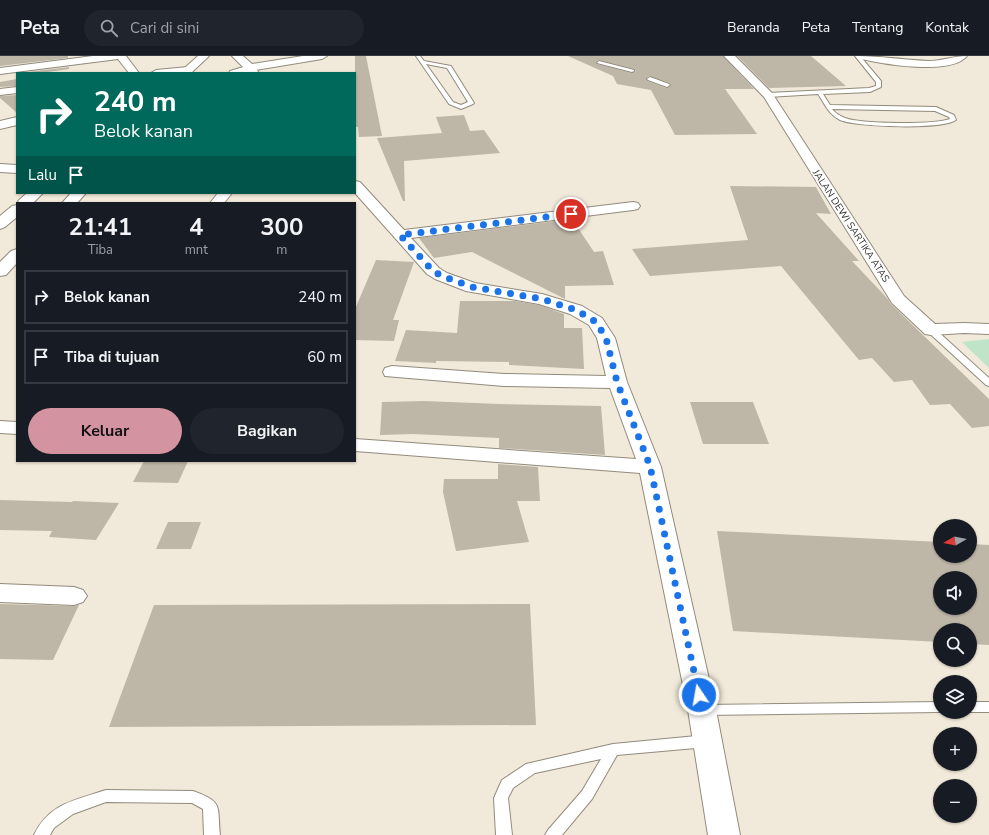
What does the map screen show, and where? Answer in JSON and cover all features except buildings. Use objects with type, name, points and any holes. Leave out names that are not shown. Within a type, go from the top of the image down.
[{"type":"main road","points":[[186,71],[204,56]]},
{"type":"main road","points":[[237,56],[252,71],[322,56]]},
{"type":"main road","points":[[862,56],[889,61],[927,64],[956,61],[962,56]]},
{"type":"main road","points":[[0,125],[16,121]]},
{"type":"main road","points":[[25,202],[35,194]]},
{"type":"main road","points":[[70,202],[78,194]]},
{"type":"main road","points":[[0,224],[16,210]]},
{"type":"main road","points":[[0,271],[16,255]]},
{"type":"street","points":[[0,71],[116,56]]},
{"type":"street","points":[[121,56],[133,72]]},
{"type":"street","name":"JALAN DEWI SARTIKA ATAS","points":[[729,56],[768,95],[898,299],[931,330]]},
{"type":"street","points":[[171,72],[186,71]]},
{"type":"street","points":[[0,92],[16,90]]},
{"type":"street","points":[[0,168],[16,169]]},
{"type":"street","points":[[356,186],[433,271],[442,276],[472,287],[542,299],[576,310],[596,322],[606,338],[617,382],[650,466],[702,710],[724,835]]},
{"type":"street","points":[[218,202],[224,194]]},
{"type":"street","points":[[400,235],[633,206]]},
{"type":"street","points":[[931,330],[964,328],[989,329]]},
{"type":"street","points":[[392,372],[504,380],[617,382]]},
{"type":"street","points":[[0,427],[16,428]]},
{"type":"street","points":[[356,445],[650,466]]},
{"type":"street","points":[[0,593],[74,596]]},
{"type":"lane","points":[[418,56],[451,103],[461,107],[471,103],[449,67],[423,62]]},
{"type":"lane","points":[[768,95],[870,90],[878,87],[879,82],[857,56]]},
{"type":"lane","points":[[599,62],[632,71]]},
{"type":"lane","points":[[650,79],[667,85]]},
{"type":"lane","points":[[820,93],[829,108],[833,113],[842,119],[858,123],[947,122],[953,120],[952,116],[947,112],[936,109],[829,108]]},
{"type":"lane","name":"JALAN DEWI SARTIKA ATAS","points":[[931,330],[989,383]]},
{"type":"lane","points":[[702,710],[933,707]]},
{"type":"lane","points":[[977,707],[989,707]]},
{"type":"lane","points":[[504,835],[501,798],[506,784],[531,768],[613,750],[707,741]]},
{"type":"lane","points":[[553,835],[588,795],[613,750]]},
{"type":"lane","points":[[42,835],[49,823],[68,809],[106,796],[193,797],[210,805],[212,835]]},
{"type":"green space","points":[[989,339],[989,368],[962,342]]},
{"type":"route","points":[[571,214],[400,235],[433,271],[442,276],[472,287],[542,299],[576,310],[596,322],[606,338],[617,382],[650,466],[699,695]]}]
